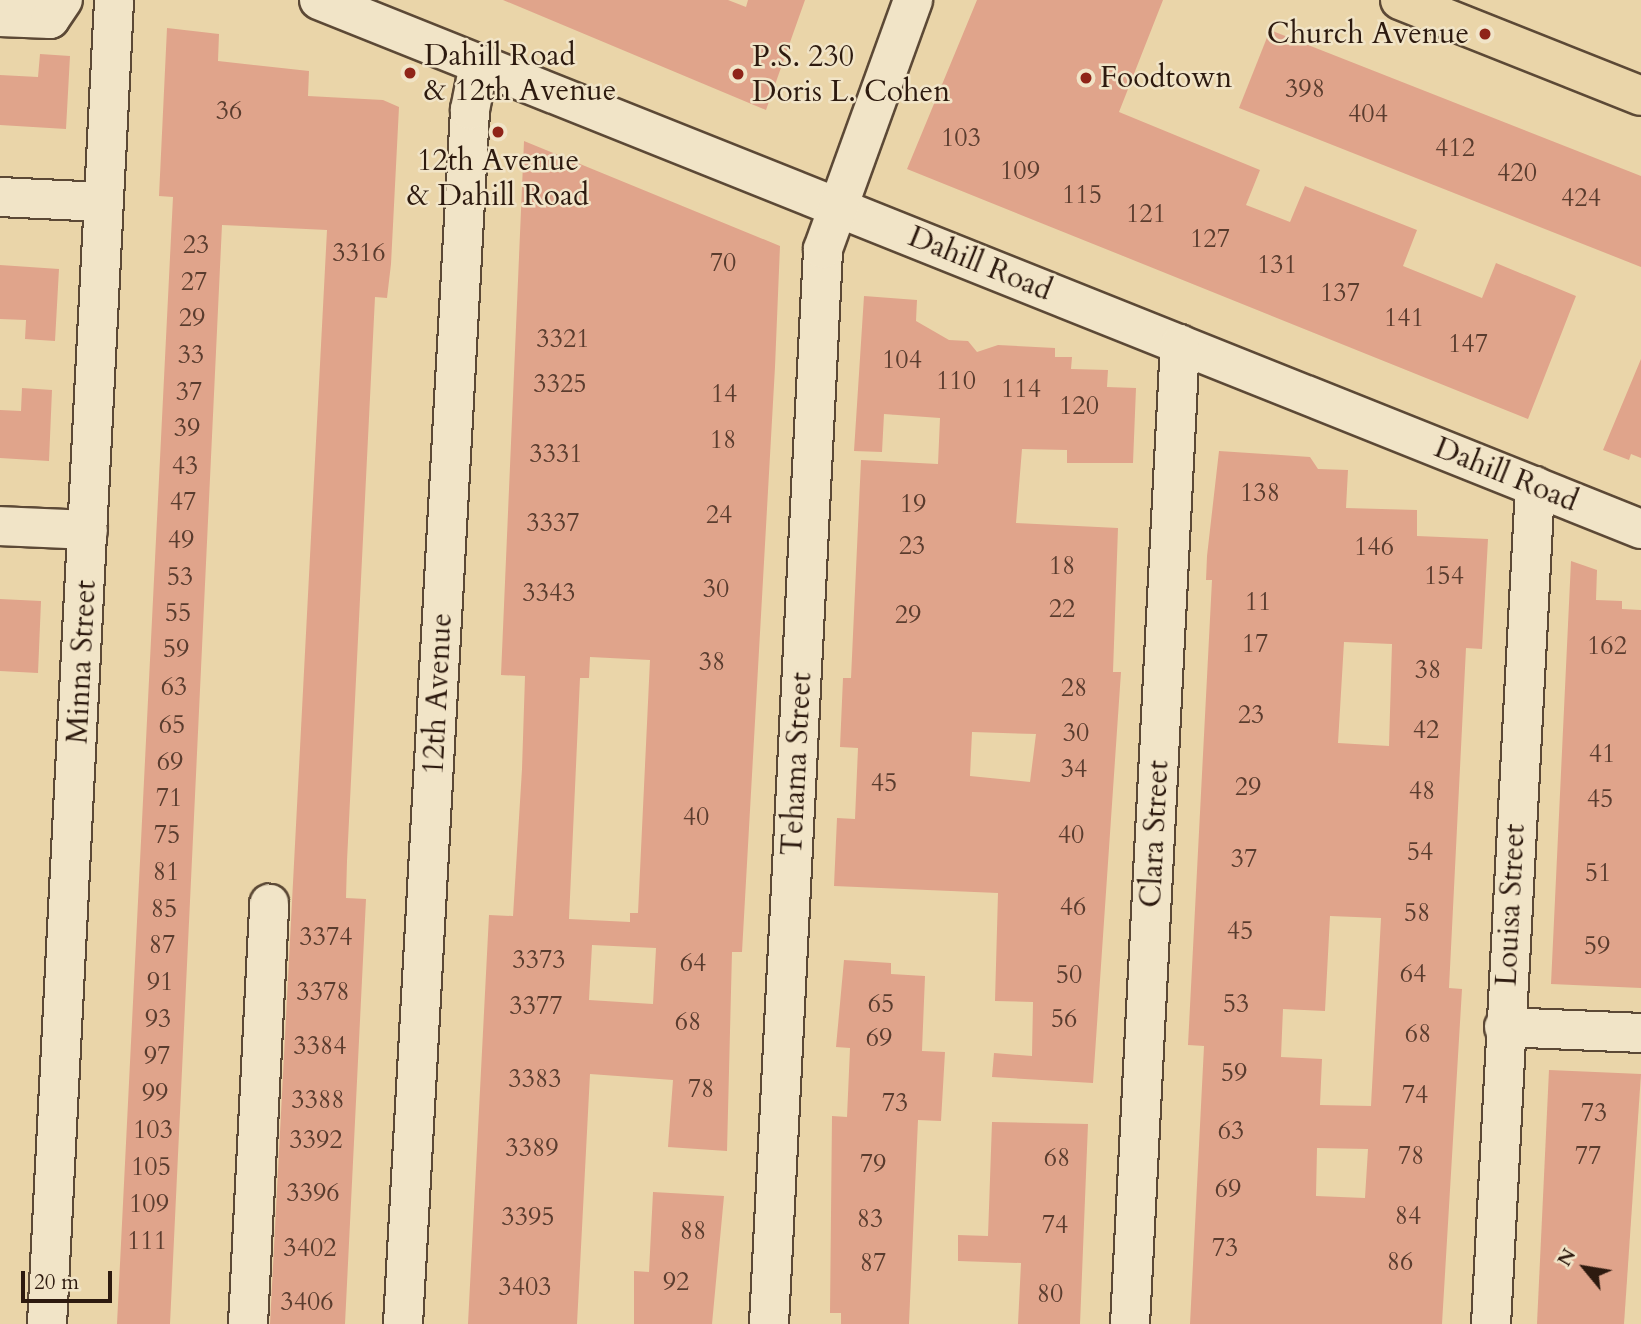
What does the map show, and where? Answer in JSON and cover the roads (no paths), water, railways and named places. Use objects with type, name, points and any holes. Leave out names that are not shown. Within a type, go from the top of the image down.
[{"type":"main road","points":[[1417,3],[1641,96]]},
{"type":"street","points":[[0,17],[50,19],[63,0]]},
{"type":"street","name":"Minna Street","points":[[47,1324],[114,0]]},
{"type":"street","name":"Dahill Road","points":[[319,0],[1641,529]]},
{"type":"street","name":"Tehama Street","points":[[769,1324],[823,249],[913,0]]},
{"type":"street","name":"12th Avenue","points":[[403,1324],[469,120],[479,64]]},
{"type":"street","points":[[0,197],[102,202]]},
{"type":"street","name":"Clara Street","points":[[1130,1324],[1180,344]]},
{"type":"street","name":"Louisa Street","points":[[1490,1324],[1535,486]]},
{"type":"street","points":[[0,526],[89,530]]},
{"type":"street","points":[[248,1324],[269,904]]},
{"type":"street","points":[[1504,1027],[1641,1033]]},
{"type":"place","name":"Church Avenue","points":[[1485,34]]},
{"type":"place","name":"Dahill Road & 12th Avenue","points":[[410,73]]},
{"type":"place","name":"P.S. 230 Doris L. Cohen","points":[[738,74]]},
{"type":"place","name":"Foodtown","points":[[1086,78]]},
{"type":"place","name":"12th Avenue & Dahill Road","points":[[498,132]]}]
